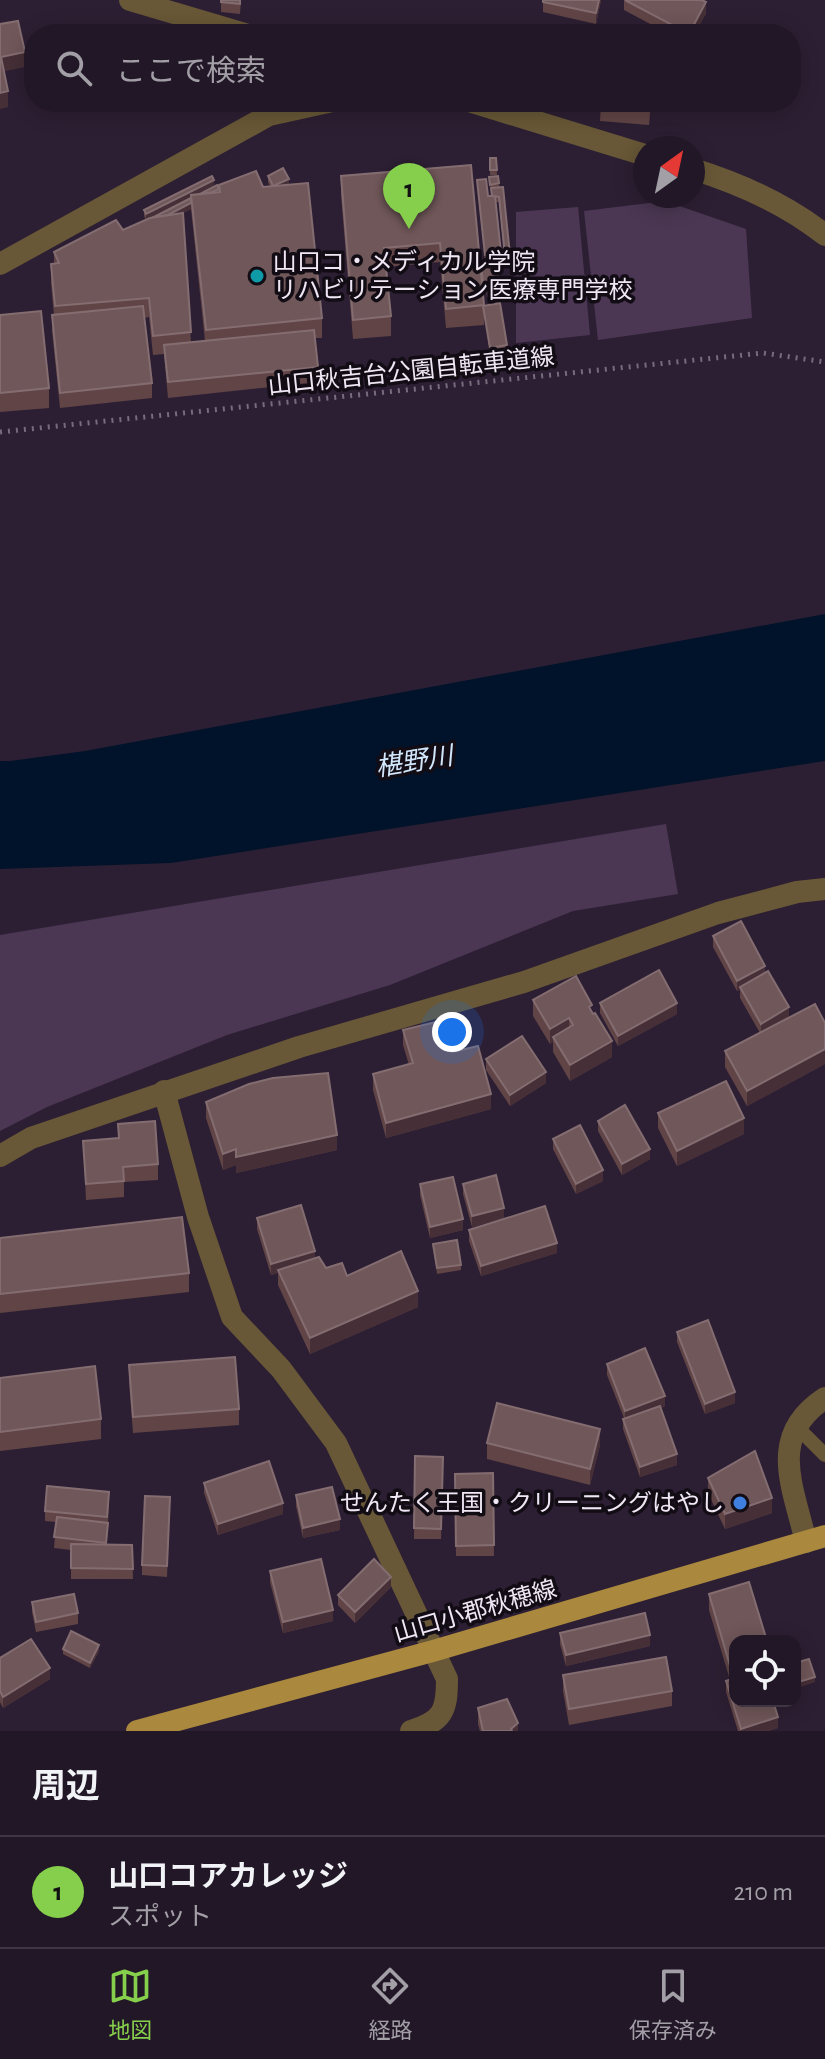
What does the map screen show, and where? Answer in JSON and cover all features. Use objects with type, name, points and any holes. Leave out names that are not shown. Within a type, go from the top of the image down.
[{"type":"main road","name":"山口小郡秋穂線","points":[[137,1731],[433,1651],[815,1539]]},
{"type":"street","points":[[130,0],[211,24]]},
{"type":"street","points":[[0,264],[269,115],[283,112]]},
{"type":"street","points":[[505,112],[633,151]]},
{"type":"street","points":[[705,173],[772,200],[825,235]]},
{"type":"street","points":[[0,1156],[31,1138],[299,1047],[524,982],[718,913],[797,892],[825,889]]},
{"type":"street","points":[[164,1091],[198,1217],[232,1317],[281,1369],[336,1443],[447,1679],[447,1699],[442,1714],[428,1726],[411,1731]]},
{"type":"street","points":[[815,1539],[788,1460],[789,1439],[817,1403],[825,1398]]},
{"type":"lane","points":[[797,1427],[825,1455]]},
{"type":"path","name":"山口秋吉台公園自転車道線","points":[[0,432],[763,353],[825,362]]},
{"type":"shaded area","points":[[633,205],[633,208],[685,208],[746,229],[752,318],[598,340],[584,211]]},
{"type":"shaded area","points":[[578,207],[590,335],[516,343],[516,212]]},
{"type":"shaded area","points":[[666,824],[678,894],[573,911],[390,985],[227,1035],[47,1107],[0,1131],[0,935]]},
{"type":"water","name":"椹野川","points":[[825,614],[825,761],[171,863],[0,869],[0,761],[85,751]]},
{"type":"building","points":[[240,0],[240,4],[221,2]]},
{"type":"building","points":[[543,0],[599,0],[596,13]]},
{"type":"building","points":[[625,0],[706,2],[694,24],[670,24]]},
{"type":"building","points":[[18,21],[24,52],[1,57],[8,91],[0,93],[0,24]]},
{"type":"building","points":[[490,158],[496,158],[497,170],[490,170]]},
{"type":"building","points":[[471,165],[484,305],[446,309],[440,243],[384,248],[391,316],[353,320],[341,176]]},
{"type":"building","points":[[283,168],[289,179],[273,186],[268,176]]},
{"type":"building","name":"山口コ・メディカル学院 リハビリテーション医療専門学校","points":[[256,171],[263,187],[308,183],[322,318],[206,330],[191,195],[220,192],[219,185]]},
{"type":"building","points":[[212,176],[214,180],[146,214],[144,210]]},
{"type":"building","points":[[498,176],[499,183],[490,185],[489,177]]},
{"type":"building","points":[[486,179],[488,196],[495,196],[501,253],[485,255],[477,180]]},
{"type":"building","points":[[217,185],[219,189],[200,194]]},
{"type":"building","points":[[503,187],[510,255],[505,256],[499,197],[492,196],[491,188]]},
{"type":"building","points":[[191,198],[191,203],[168,215],[152,218]]},
{"type":"building","points":[[183,213],[191,332],[153,336],[149,298],[55,306],[51,264],[59,263],[54,252],[116,220],[123,230],[150,218]]},
{"type":"building","points":[[498,262],[499,274],[493,275],[494,282],[483,283],[481,263]]},
{"type":"building","points":[[502,288],[503,295],[488,296],[487,289]]},
{"type":"building","points":[[500,303],[507,345],[490,348],[483,306]]},
{"type":"building","points":[[143,306],[152,383],[60,393],[52,315]]},
{"type":"building","points":[[41,311],[49,388],[0,393],[0,315]]},
{"type":"building","points":[[314,330],[318,367],[168,382],[164,345]]},
{"type":"building","points":[[741,921],[765,966],[737,981],[713,936]]},
{"type":"building","points":[[659,970],[677,1003],[618,1036],[600,1003]]},
{"type":"building","points":[[768,971],[789,1007],[761,1024],[740,987]]},
{"type":"building","points":[[576,976],[592,1005],[589,1007],[612,1041],[570,1065],[553,1037],[573,1025],[569,1018],[550,1029],[533,1000]]},
{"type":"building","points":[[815,1004],[825,1023],[825,1049],[747,1091],[725,1051]]},
{"type":"building","points":[[444,1020],[452,1052],[478,1046],[491,1094],[386,1123],[373,1074],[413,1063],[403,1030]]},
{"type":"building","points":[[522,1036],[546,1072],[510,1095],[486,1059]]},
{"type":"building","points":[[328,1073],[337,1135],[236,1157],[236,1149],[223,1154],[206,1102],[249,1084],[273,1078]]},
{"type":"building","points":[[726,1081],[744,1118],[677,1151],[658,1113]]},
{"type":"building","points":[[625,1105],[650,1149],[622,1164],[598,1121]]},
{"type":"building","points":[[155,1121],[158,1164],[123,1167],[124,1181],[86,1184],[83,1141],[119,1138],[118,1124]]},
{"type":"building","points":[[580,1125],[603,1170],[576,1184],[553,1139]]},
{"type":"building","points":[[496,1175],[504,1208],[472,1216],[463,1184]]},
{"type":"building","points":[[453,1177],[463,1219],[430,1227],[420,1184]]},
{"type":"building","points":[[301,1205],[315,1251],[271,1264],[257,1218]]},
{"type":"building","points":[[545,1206],[557,1243],[481,1266],[469,1230]]},
{"type":"building","points":[[182,1217],[189,1273],[0,1294],[0,1238]]},
{"type":"building","points":[[457,1240],[461,1265],[437,1268],[433,1244]]},
{"type":"building","points":[[401,1251],[418,1291],[310,1338],[278,1270],[319,1257],[326,1268],[342,1263],[347,1276]]},
{"type":"building","points":[[708,1320],[735,1392],[705,1404],[677,1332]]},
{"type":"building","points":[[645,1348],[665,1396],[625,1411],[607,1364]]},
{"type":"building","points":[[235,1357],[239,1409],[133,1417],[129,1365]]},
{"type":"building","points":[[95,1366],[101,1419],[0,1432],[0,1378]]},
{"type":"building","points":[[497,1403],[600,1429],[590,1469],[487,1443]]},
{"type":"building","points":[[660,1406],[677,1454],[640,1467],[623,1419]]},
{"type":"building","name":"せんたく王国・クリーニングはやし","points":[[755,1451],[772,1498],[725,1514],[708,1478]]},
{"type":"building","points":[[415,1456],[443,1457],[441,1529],[414,1528]]},
{"type":"building","points":[[269,1461],[283,1503],[218,1524],[204,1483]]},
{"type":"building","points":[[493,1473],[494,1545],[456,1546],[455,1474]]},
{"type":"building","points":[[47,1486],[109,1492],[107,1517],[45,1511]]},
{"type":"building","points":[[332,1487],[340,1519],[303,1528],[296,1495]]},
{"type":"building","points":[[145,1496],[170,1497],[167,1566],[142,1565]]},
{"type":"building","points":[[57,1517],[108,1523],[106,1543],[54,1537]]},
{"type":"building","points":[[71,1544],[132,1545],[133,1569],[71,1568]]},
{"type":"building","points":[[321,1559],[333,1610],[283,1622],[270,1571]]},
{"type":"building","points":[[374,1559],[391,1577],[355,1612],[338,1595]]},
{"type":"building","points":[[749,1582],[765,1635],[729,1635],[729,1663],[709,1594]]},
{"type":"building","points":[[74,1594],[78,1613],[36,1622],[32,1602]]},
{"type":"building","points":[[645,1613],[650,1635],[566,1655],[560,1633]]},
{"type":"building","points":[[71,1631],[99,1645],[90,1663],[63,1649]]},
{"type":"building","points":[[31,1639],[50,1668],[3,1697],[0,1691],[0,1658]]},
{"type":"building","points":[[666,1657],[672,1691],[569,1709],[563,1675]]},
{"type":"building","points":[[809,1659],[815,1677],[801,1681],[801,1661]]},
{"type":"building","points":[[507,1699],[518,1723],[512,1731],[483,1731],[478,1708]]},
{"type":"building","points":[[734,1707],[775,1707],[778,1717],[741,1729]]},
{"type":"place","name":"山口コアカレッジ","points":[[409,229]]},
{"type":"place","name":"山口コ・メディカル学院 リハビリテーション医療専門学校","points":[[257,276]]},
{"type":"place","name":"せんたく王国・クリーニングはやし","points":[[740,1503]]}]
